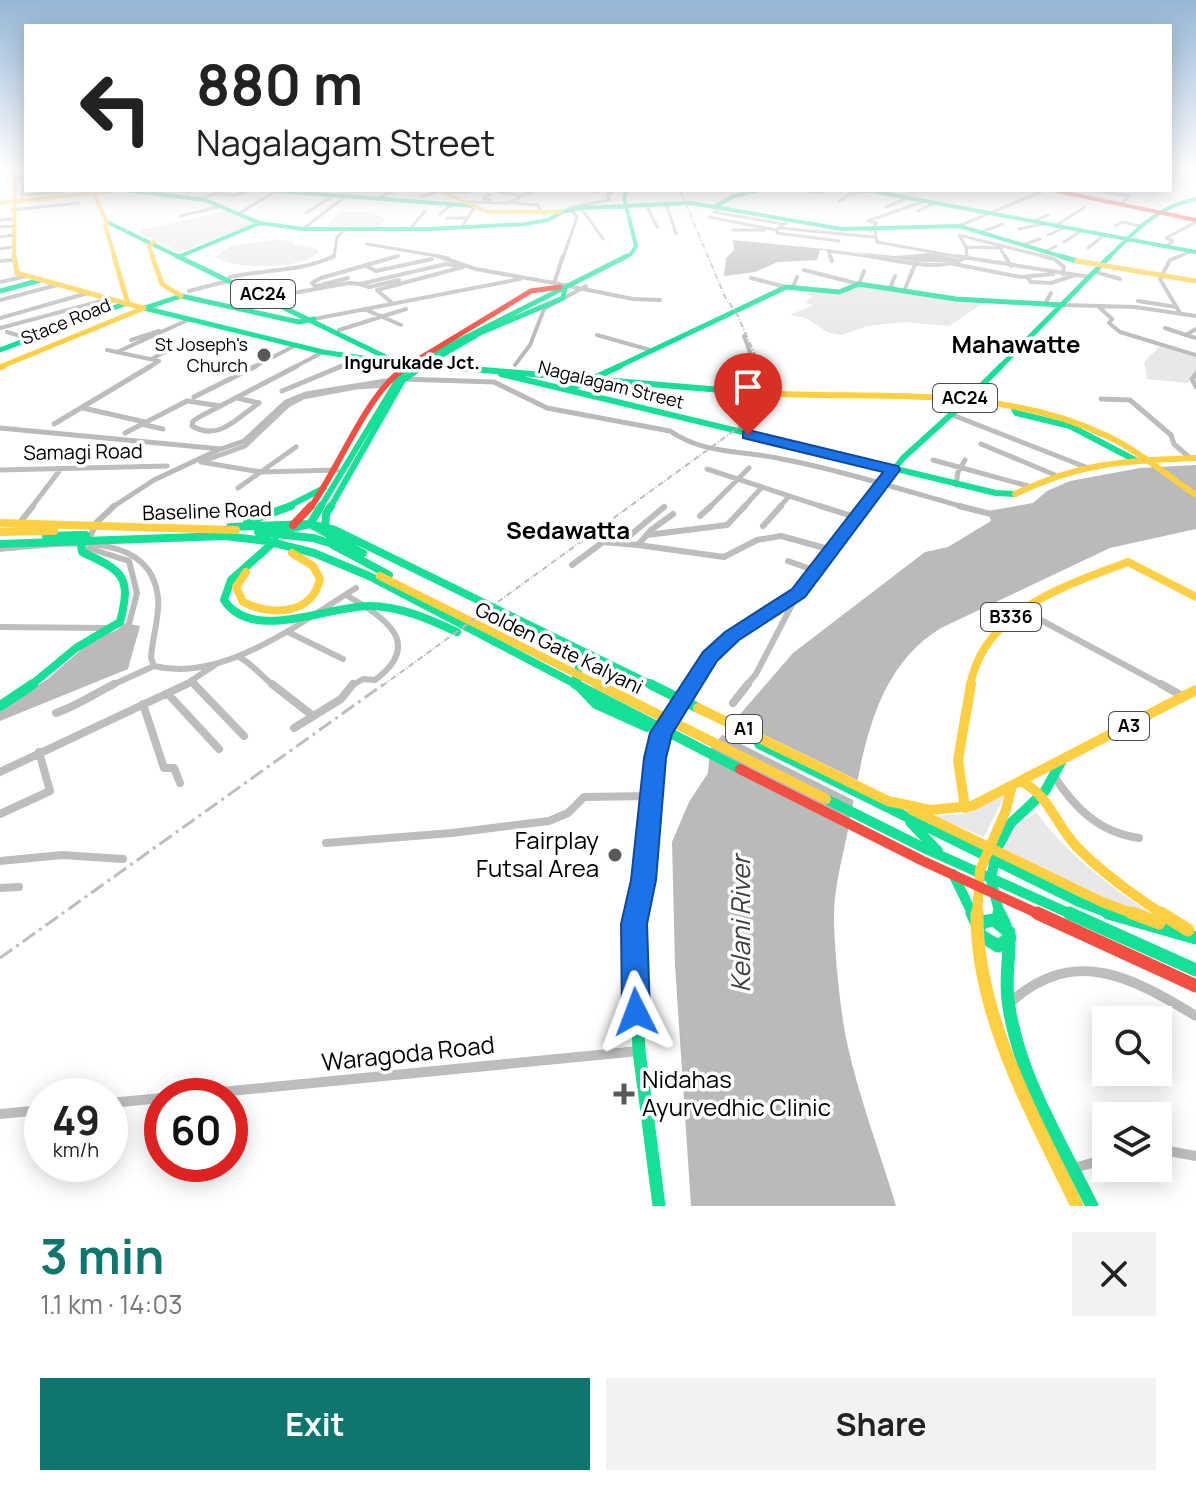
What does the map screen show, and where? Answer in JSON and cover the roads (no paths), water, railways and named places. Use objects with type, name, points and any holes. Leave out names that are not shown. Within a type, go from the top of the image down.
[{"type":"main road","points":[[13,227],[13,260],[17,273],[294,346],[357,359],[409,363],[633,252],[636,242],[631,227]]},
{"type":"main road","points":[[106,227],[126,304]]},
{"type":"main road","name":"AC24","points":[[119,227],[387,359],[490,371],[592,376]]},
{"type":"main road","points":[[180,255],[249,227]]},
{"type":"main road","points":[[291,227],[455,227]]},
{"type":"main road","points":[[798,227],[873,233],[943,227]]},
{"type":"main road","points":[[965,227],[1045,252],[1059,251],[1095,272],[1196,281]]},
{"type":"main road","points":[[1061,227],[1194,252]]},
{"type":"main road","points":[[659,1206],[639,1051],[634,924],[644,880],[650,796],[661,733],[717,648],[798,593],[893,470],[1139,227]]},
{"type":"main road","points":[[154,246],[162,284],[185,293],[299,322],[311,320]]},
{"type":"main road","name":"AC24","points":[[229,279],[311,320],[409,363],[779,394],[1013,407],[1089,427],[1136,455]]},
{"type":"main road","points":[[0,291],[41,280]]},
{"type":"main road","points":[[568,390],[592,376],[790,287],[839,292],[859,284],[956,299],[1063,305]]},
{"type":"main road","points":[[558,676],[398,609],[359,605],[264,620],[230,612],[223,597],[228,584],[312,508],[383,387],[397,372],[536,289],[565,288]]},
{"type":"main road","points":[[442,608],[417,590],[347,555],[326,537],[323,524],[326,514],[396,389],[411,373],[529,309],[563,298],[565,288]]},
{"type":"main road","points":[[310,524],[309,518],[324,488],[393,381],[409,363],[565,288]]},
{"type":"main road","name":"Stace Road","points":[[0,367],[185,293]]},
{"type":"main road","points":[[0,350],[126,304]]},
{"type":"main road","points":[[439,350],[436,360],[441,364]]},
{"type":"main road","points":[[357,359],[387,359]]},
{"type":"main road","name":"Nagalagam Street","points":[[490,371],[956,485],[1005,494],[1015,494],[1028,486]]},
{"type":"main road","points":[[310,524],[393,381]]},
{"type":"main road","points":[[977,390],[979,396],[987,400]]},
{"type":"main road","name":"AC24","points":[[779,394],[962,402],[987,400],[1035,407],[1073,418],[1122,439],[1136,455]]},
{"type":"main road","points":[[225,536],[271,547],[286,550],[308,560],[321,582],[316,594],[306,603],[294,609],[257,609],[240,601],[236,587],[251,567],[269,551],[278,543],[298,526],[312,516],[361,449]]},
{"type":"main road","points":[[150,526],[258,525],[283,520],[310,503],[348,450]]},
{"type":"main road","points":[[1028,486],[1055,475],[1136,455],[1193,458]]},
{"type":"main road","points":[[1136,455],[1196,489]]},
{"type":"main road","points":[[1136,455],[1196,495]]},
{"type":"main road","points":[[234,527],[292,505],[324,488]]},
{"type":"main road","points":[[320,506],[324,521],[335,530]]},
{"type":"main road","name":"Golden Gate Kalyani","points":[[0,522],[214,528],[293,541],[356,563],[926,849],[1196,970]]},
{"type":"main road","points":[[274,532],[310,524],[359,551]]},
{"type":"main road","name":"Baseline Road","points":[[104,532],[310,524]]},
{"type":"main road","name":"A1","points":[[310,524],[335,530],[479,604]]},
{"type":"main road","name":"A1","points":[[0,535],[13,532],[83,533]]},
{"type":"main road","name":"Baseline Road","points":[[104,532],[274,532],[359,551]]},
{"type":"main road","name":"A1","points":[[0,535],[104,532]]},
{"type":"main road","points":[[0,706],[44,677],[76,648],[120,622],[129,596],[125,579],[114,566],[82,552],[83,533]]},
{"type":"main road","name":"Golden Gate Kalyani","points":[[0,547],[147,536],[225,536],[293,547],[338,562],[923,861],[1196,986]]},
{"type":"main road","name":"A1","points":[[359,551],[502,614],[872,797],[906,818],[945,859],[979,931],[993,1006],[1007,1051],[1077,1206]]},
{"type":"main road","name":"B336","points":[[965,808],[957,784],[956,754],[979,655],[1006,621],[1045,595],[1128,562],[1196,597]]},
{"type":"main road","name":"A1","points":[[502,614],[582,658],[614,670]]},
{"type":"main road","points":[[582,658],[576,681],[581,693],[600,706],[661,733]]},
{"type":"main road","name":"A3","points":[[1015,785],[1196,690]]},
{"type":"main road","name":"A3","points":[[1042,795],[1061,762]]},
{"type":"main road","points":[[1015,785],[1033,786],[1042,795],[1062,832],[1086,857],[1127,890],[1192,930]]},
{"type":"main road","points":[[1015,785],[1017,799],[1033,803]]},
{"type":"main road","points":[[979,931],[979,876],[1015,785]]},
{"type":"main road","name":"A1","points":[[872,797],[933,811],[965,808],[1015,785]]},
{"type":"main road","points":[[1042,795],[1008,832],[988,877],[991,901],[1009,934],[1006,978],[1009,1005],[1024,1062],[1092,1206]]},
{"type":"main road","points":[[907,807],[1102,902],[1192,930]]},
{"type":"main road","points":[[906,818],[1108,914],[1196,938]]},
{"type":"main road","points":[[979,931],[982,922],[992,920],[1009,934]]},
{"type":"main road","points":[[979,931],[998,946],[1005,944],[1009,934]]},
{"type":"street","points":[[594,227],[603,239]]},
{"type":"street","points":[[674,227],[676,234]]},
{"type":"street","points":[[733,230],[766,227]]},
{"type":"street","points":[[781,227],[779,234],[839,241]]},
{"type":"street","points":[[875,227],[873,233],[877,242],[913,244],[924,251],[1075,275]]},
{"type":"street","points":[[984,231],[994,227]]},
{"type":"street","points":[[1019,229],[1027,227]]},
{"type":"street","points":[[1048,235],[1060,227]]},
{"type":"street","points":[[1167,246],[1173,241],[1165,239],[1188,227]]},
{"type":"street","points":[[185,293],[261,270],[292,270],[334,257],[337,237],[346,229]]},
{"type":"street","points":[[1064,242],[1081,231]]},
{"type":"street","points":[[832,261],[828,251],[954,264],[1027,277],[1061,273],[1065,268],[1058,261],[959,235],[966,247],[967,258]]},
{"type":"street","points":[[1088,248],[1104,235]]},
{"type":"street","points":[[1022,245],[1040,239]]},
{"type":"street","points":[[0,249],[12,247]]},
{"type":"street","points":[[966,247],[1003,248]]},
{"type":"street","points":[[1003,248],[1011,266]]},
{"type":"street","points":[[1180,313],[1162,277],[1170,260],[1194,252]]},
{"type":"street","points":[[860,259],[864,254]]},
{"type":"street","points":[[315,286],[312,283],[321,278],[398,256]]},
{"type":"street","points":[[885,262],[889,257]]},
{"type":"street","points":[[954,264],[967,258]]},
{"type":"street","points":[[364,265],[376,271],[432,259]]},
{"type":"street","points":[[0,261],[13,260]]},
{"type":"street","points":[[895,276],[891,286],[899,290],[916,262]]},
{"type":"street","points":[[360,284],[446,264],[463,267],[377,291],[391,302]]},
{"type":"street","points":[[804,270],[824,270],[859,284],[864,271]]},
{"type":"street","points":[[1027,277],[1032,282],[1051,283],[1095,272],[1120,279]]},
{"type":"street","points":[[0,282],[27,276]]},
{"type":"street","points":[[751,278],[790,287],[797,277]]},
{"type":"street","points":[[270,297],[348,278]]},
{"type":"street","points":[[311,320],[391,302],[416,290],[520,279]]},
{"type":"street","points":[[270,297],[350,283],[369,287],[399,280]]},
{"type":"street","points":[[0,300],[57,285]]},
{"type":"street","points":[[0,319],[88,293]]},
{"type":"street","points":[[1045,304],[1051,293]]},
{"type":"street","points":[[0,328],[109,299]]},
{"type":"street","points":[[1138,301],[1176,307]]},
{"type":"street","points":[[1063,305],[1196,316]]},
{"type":"street","points":[[1098,306],[1120,332],[1196,355]]},
{"type":"street","points":[[362,308],[401,325]]},
{"type":"street","points":[[339,330],[406,309]]},
{"type":"street","points":[[117,352],[190,319]]},
{"type":"street","points":[[1165,328],[1196,338]]},
{"type":"street","points":[[1186,335],[1196,329]]},
{"type":"street","points":[[131,340],[162,331]]},
{"type":"street","points":[[7,332],[32,339]]},
{"type":"street","points":[[597,335],[650,350]]},
{"type":"street","points":[[744,336],[765,391]]},
{"type":"street","points":[[194,397],[294,346]]},
{"type":"street","points":[[151,359],[171,349]]},
{"type":"street","points":[[54,424],[83,408],[103,392],[159,362],[107,350]]},
{"type":"street","points":[[237,398],[259,403],[222,431],[198,431],[192,426],[195,420],[323,352]]},
{"type":"street","points":[[282,391],[357,359]]},
{"type":"street","points":[[1195,377],[1196,387]]},
{"type":"street","points":[[337,470],[261,472],[201,462],[245,446],[288,405],[303,397],[393,381]]},
{"type":"street","points":[[1101,399],[1129,399],[1171,435],[1174,444],[1193,458]]},
{"type":"street","points":[[125,433],[187,401],[221,406]]},
{"type":"street","points":[[83,408],[163,429]]},
{"type":"street","points":[[950,414],[1088,468]]},
{"type":"street","points":[[981,444],[1055,475]]},
{"type":"street","points":[[238,488],[296,447]]},
{"type":"street","points":[[933,460],[1028,486]]},
{"type":"street","points":[[956,485],[965,460]]},
{"type":"street","name":"Samagi Road","points":[[0,470],[167,466]]},
{"type":"street","points":[[700,516],[749,468]]},
{"type":"street","points":[[707,469],[858,518]]},
{"type":"street","points":[[13,532],[60,470]]},
{"type":"street","points":[[647,535],[727,525],[762,487]]},
{"type":"street","points":[[763,526],[789,496]]},
{"type":"street","points":[[621,543],[664,507]]},
{"type":"street","points":[[638,545],[673,514]]},
{"type":"street","points":[[0,522],[21,521]]},
{"type":"street","points":[[572,565],[603,542],[724,557],[757,540],[781,536],[832,550]]},
{"type":"street","points":[[0,547],[98,546],[127,551],[142,559],[152,570],[158,595],[151,652],[154,666]]},
{"type":"street","points":[[788,561],[816,571]]},
{"type":"street","points":[[56,713],[79,705],[89,696],[154,666],[215,665],[239,657],[288,632],[356,588]]},
{"type":"street","points":[[733,703],[756,674],[798,593]]},
{"type":"street","points":[[294,728],[341,699],[354,683],[363,679],[375,680],[397,661],[400,648],[391,627],[373,611],[346,595]]},
{"type":"street","points":[[1022,610],[1184,697]]},
{"type":"street","points":[[0,627],[114,628]]},
{"type":"street","points":[[288,632],[343,659]]},
{"type":"street","points":[[239,657],[254,665],[262,677],[313,716]]},
{"type":"street","points":[[0,772],[168,694],[215,665]]},
{"type":"street","points":[[192,682],[244,736]]},
{"type":"street","points":[[168,694],[219,749]]},
{"type":"street","points":[[143,704],[164,768],[174,768],[180,783]]},
{"type":"street","points":[[0,814],[50,791],[39,752]]},
{"type":"street","points":[[1052,774],[1074,806],[1091,820],[1119,835],[1139,838]]},
{"type":"street","points":[[326,843],[452,833],[549,821],[568,813],[584,797],[650,796]]},
{"type":"street","points":[[0,861],[62,855],[123,859]]},
{"type":"street","points":[[0,888],[19,887]]},
{"type":"street","points":[[1009,1005],[1040,977],[1088,971],[1148,989],[1196,1016]]},
{"type":"street","name":"Waragoda Road","points":[[248,1089],[639,1051]]},
{"type":"street","points":[[0,1114],[24,1112]]},
{"type":"street","points":[[1172,1152],[1196,1156]]},
{"type":"street","points":[[1074,1168],[1092,1163]]},
{"type":"water","points":[[733,240],[853,252],[820,250],[817,260],[778,262],[755,272],[724,276],[726,258],[734,250]]},
{"type":"water","points":[[858,252],[895,256],[932,253],[962,260],[909,261]]},
{"type":"water","name":"Kelani River","points":[[1196,465],[1196,529],[1110,548],[941,628],[918,646],[899,667],[874,716],[839,873],[834,910],[835,936],[847,1043],[896,1206],[691,1206],[675,965],[672,842],[689,802],[708,773],[710,749],[793,653],[925,552],[948,547],[991,521],[988,511],[1033,503],[1047,491],[1070,481],[1140,468]]},
{"type":"water","points":[[124,623],[140,626],[128,669],[0,721],[0,707],[48,679],[92,640],[117,630]]},
{"type":"waterway","points":[[563,258],[573,227]]},
{"type":"waterway","points":[[367,244],[449,258]]},
{"type":"waterway","points":[[437,256],[476,269],[554,283]]},
{"type":"waterway","points":[[554,283],[563,256]]},
{"type":"waterway","points":[[554,283],[581,289]]},
{"type":"waterway","points":[[581,289],[586,286]]},
{"type":"waterway","points":[[515,365],[530,345],[544,309],[581,289]]},
{"type":"waterway","points":[[581,289],[633,299],[660,300]]},
{"type":"waterway","points":[[403,379],[494,382],[547,408],[670,431],[710,448],[805,464],[967,508]]},
{"type":"waterway","points":[[0,428],[221,449],[244,441],[286,402],[306,394],[392,380]]},
{"type":"waterway","points":[[114,506],[154,480],[218,450]]},
{"type":"waterway","points":[[114,506],[97,522],[85,547],[129,561],[137,593],[129,624]]},
{"type":"waterway","points":[[959,506],[967,508]]},
{"type":"waterway","points":[[967,508],[995,515]]},
{"type":"railway","points":[[382,686],[757,414],[772,393],[736,312],[725,297],[696,227]]},
{"type":"railway","points":[[0,958],[384,684]]},
{"type":"place","name":"St Joseph's Church","points":[[264,355]]},
{"type":"place","name":"Fairplay Futsal Area","points":[[615,855]]},
{"type":"place","name":"Nidahas Ayurvedhic Clinic","points":[[624,1094]]},
{"type":"district","name":"Mahawatte","points":[[1016,345]]},
{"type":"district","name":"Ingurukade Jct.","points":[[412,363]]},
{"type":"district","name":"Sedawatta","points":[[568,531]]}]
